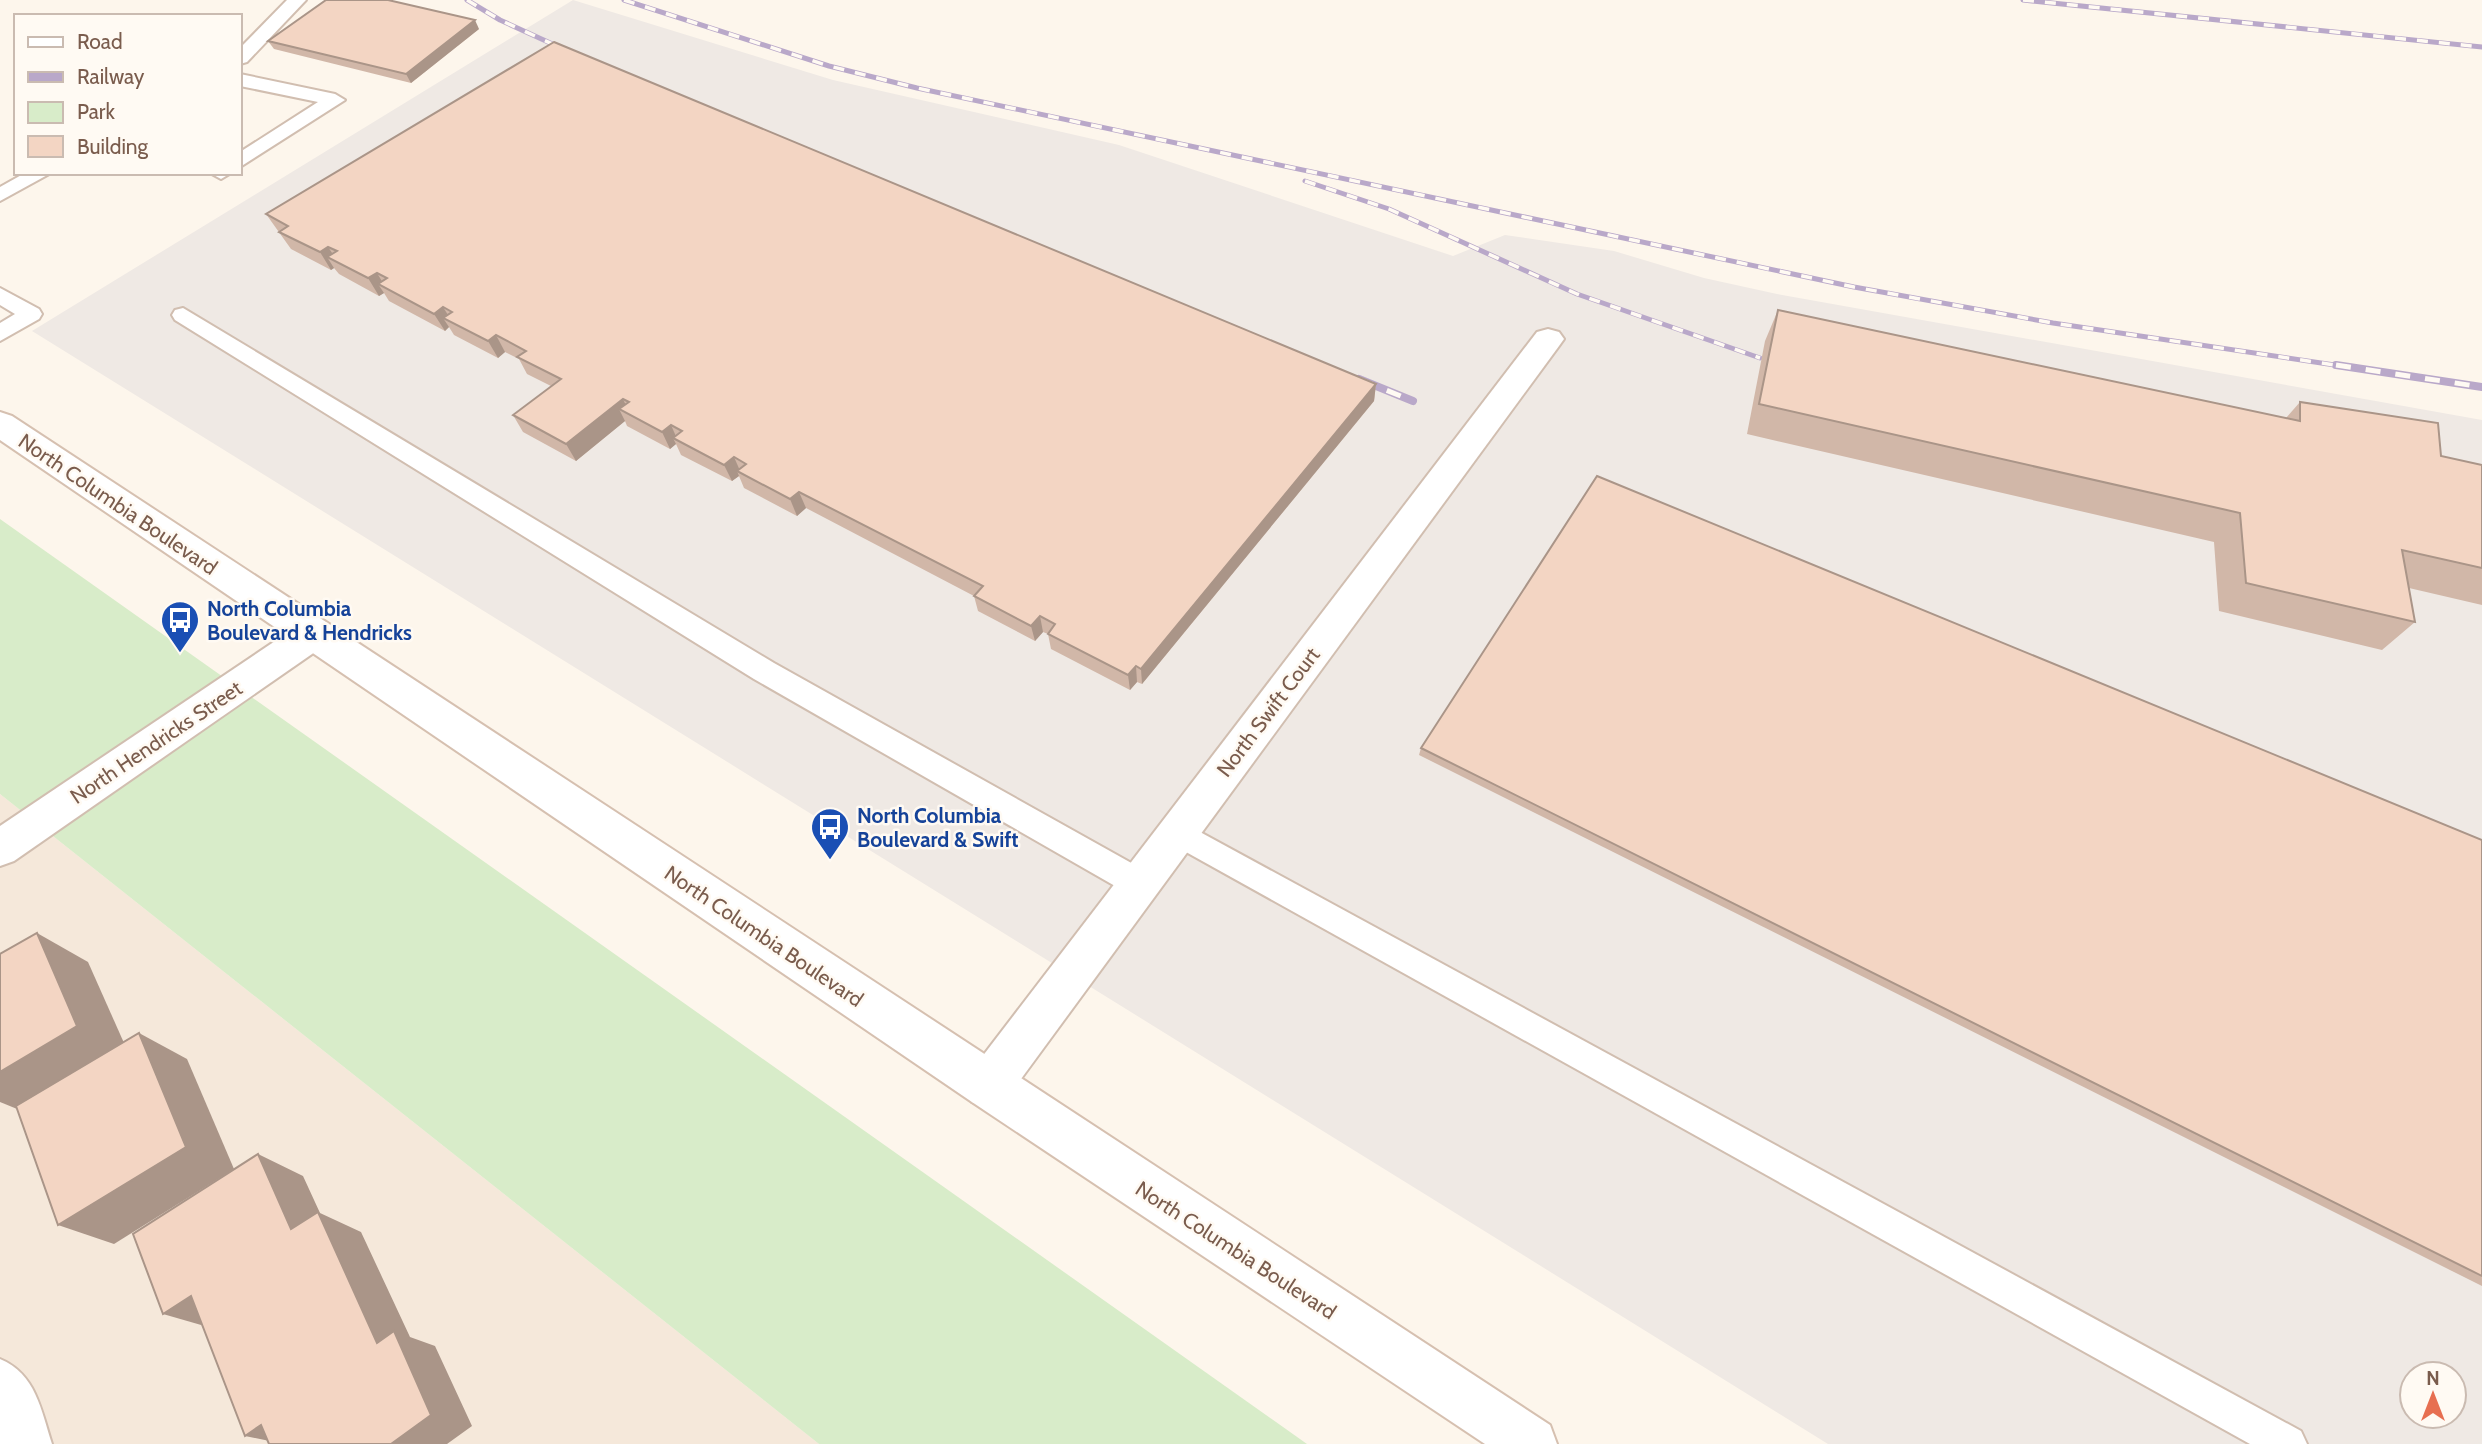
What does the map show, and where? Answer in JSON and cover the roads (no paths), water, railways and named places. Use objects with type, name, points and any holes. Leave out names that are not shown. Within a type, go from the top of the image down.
[{"type":"main road","name":"North Swift Court","points":[[988,1086],[1548,339]]},
{"type":"main road","name":"North Columbia Boulevard","points":[[0,424],[988,1086],[1531,1444]]},
{"type":"main road","name":"North Hendricks Street","points":[[0,848],[312,635]]},
{"type":"main road","points":[[0,1385],[13,1404],[26,1444]]},
{"type":"lane","points":[[242,56],[297,0]]},
{"type":"lane","points":[[242,80],[334,100],[242,160]]},
{"type":"lane","points":[[0,195],[37,175]]},
{"type":"lane","points":[[0,295],[32,314],[0,332]]},
{"type":"lane","points":[[183,314],[764,671],[1140,884]]},
{"type":"lane","points":[[1178,833],[2288,1444]]},
{"type":"railway","points":[[467,0],[500,20],[570,52]]},
{"type":"railway","points":[[624,0],[829,66],[917,88],[1854,287],[2053,323],[2348,367]]},
{"type":"railway","points":[[2023,0],[2482,47]]},
{"type":"railway","points":[[1305,181],[1389,209],[1577,294],[1760,358]]},
{"type":"railway","points":[[2336,365],[2482,387]]},
{"type":"railway","points":[[1359,379],[1413,401]]},
{"type":"place","name":"North Columbia Boulevard & Hendricks","points":[[180,654]]},
{"type":"place","name":"North Columbia Boulevard & Swift","points":[[830,861]]}]
